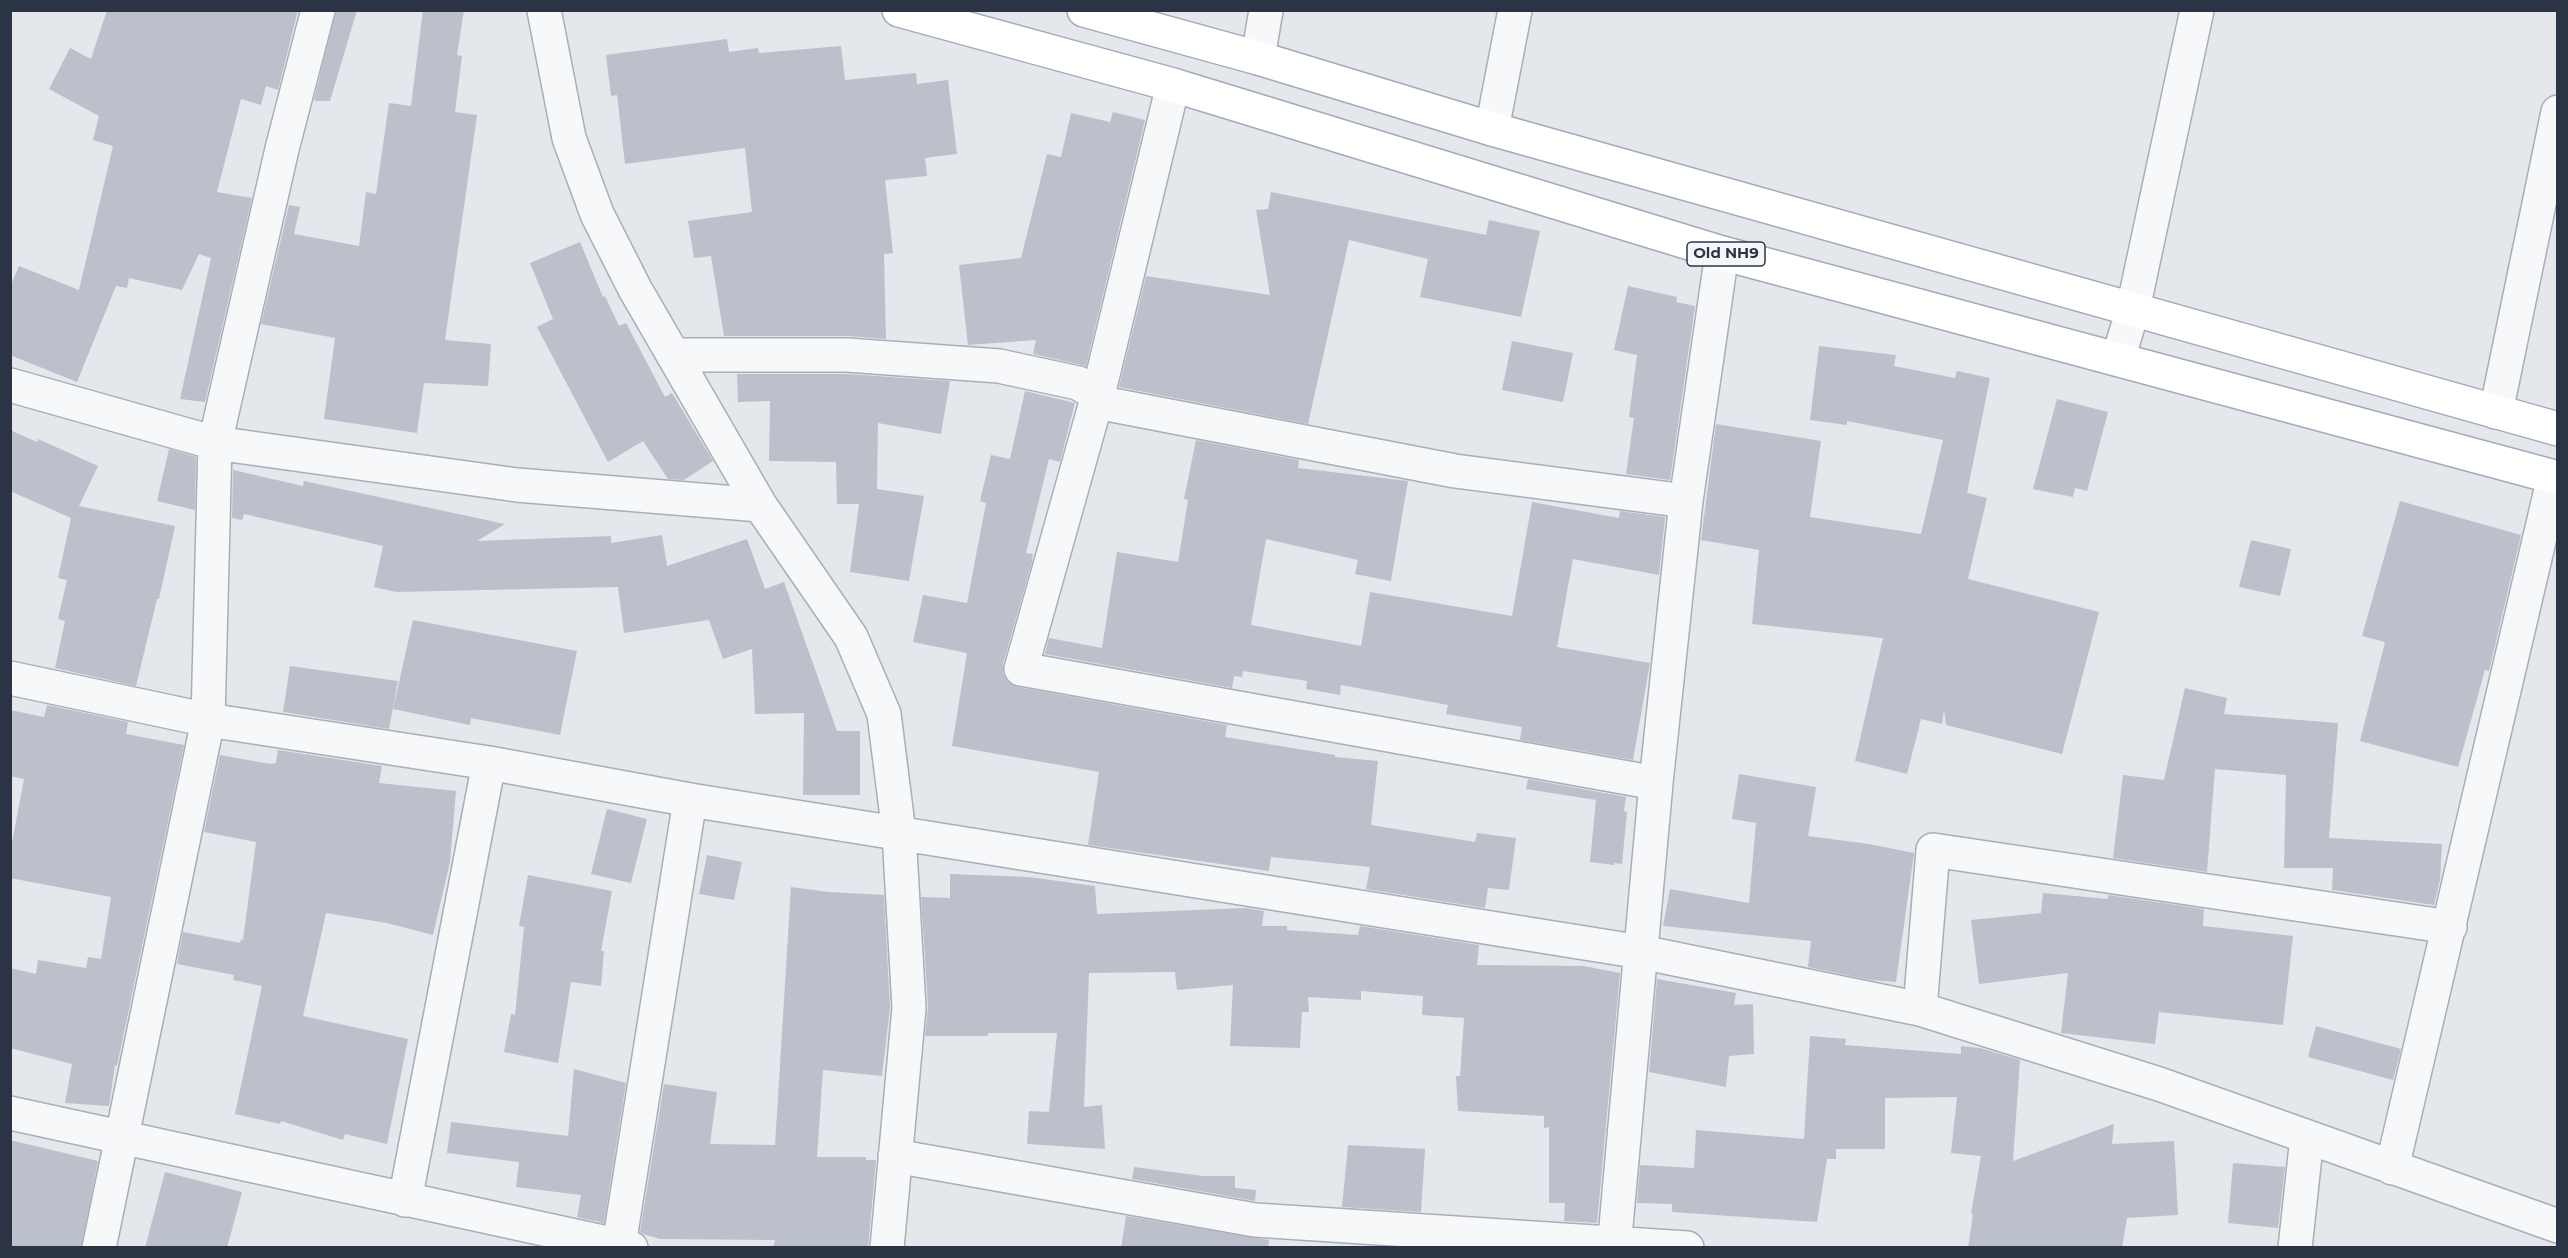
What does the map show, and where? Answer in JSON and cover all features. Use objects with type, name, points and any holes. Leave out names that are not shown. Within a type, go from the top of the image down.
[{"type":"main road","name":"Old NH9","points":[[899,10],[1173,85],[1722,253],[2556,478]]},
{"type":"main road","points":[[1084,10],[1258,58],[1492,129],[2558,429]]},
{"type":"street","points":[[99,1248],[124,1138],[208,720],[215,443],[282,149],[318,10]]},
{"type":"street","points":[[544,10],[569,138],[603,225],[635,289],[760,505],[851,637],[884,714],[899,833],[909,1008],[887,1248]]},
{"type":"street","points":[[1258,58],[1266,10]]},
{"type":"street","points":[[1492,129],[1515,10]]},
{"type":"street","points":[[2118,359],[2133,309],[2197,10]]},
{"type":"street","points":[[1173,85],[1098,395],[1021,669],[1656,783]]},
{"type":"street","points":[[2496,411],[2558,112]]},
{"type":"street","points":[[1614,1245],[1656,783],[1686,501],[1722,253]]},
{"type":"street","points":[[673,355],[847,356],[999,366],[1078,383],[1098,395],[1107,404],[1455,471],[1686,501]]},
{"type":"street","points":[[10,385],[215,443],[517,485],[760,505]]},
{"type":"street","points":[[2392,1168],[2556,478]]},
{"type":"street","points":[[10,678],[208,720],[489,763],[690,800],[1641,952],[1920,1009],[2159,1084],[2558,1226]]},
{"type":"street","points":[[405,1200],[489,763]]},
{"type":"street","points":[[10,1113],[625,1246],[690,800]]},
{"type":"street","points":[[1920,1009],[1933,850],[2450,927]]},
{"type":"street","points":[[2295,1248],[2307,1137]]},
{"type":"street","points":[[895,1156],[1256,1220],[1456,1240],[1687,1248]]},
{"type":"building","points":[[107,10],[298,10],[278,90],[266,86],[261,105],[241,99],[217,192],[252,198],[205,402],[180,399],[211,258],[199,254],[182,290],[129,278],[127,288],[116,286],[77,382],[10,355],[10,287],[19,266],[79,290],[113,146],[93,140],[99,116],[49,89],[70,48],[91,59]]},
{"type":"building","points":[[336,10],[357,10],[330,101],[316,101],[314,100]]},
{"type":"building","points":[[423,10],[464,10],[457,55],[462,56],[455,112],[477,115],[445,340],[491,344],[488,386],[424,383],[417,433],[324,419],[335,338],[261,324],[289,205],[300,207],[294,234],[359,246],[366,192],[376,194],[389,103],[411,106]]},
{"type":"building","points":[[727,39],[729,52],[758,48],[759,53],[841,46],[845,80],[916,73],[917,84],[948,80],[957,154],[925,158],[927,176],[885,180],[893,253],[884,254],[886,339],[847,336],[724,336],[711,256],[694,258],[688,221],[752,212],[745,148],[625,164],[617,95],[611,96],[606,55]]},
{"type":"building","points":[[1113,112],[1145,120],[1086,366],[1033,354],[1036,340],[968,345],[959,265],[1021,258],[1047,154],[1061,157],[1071,113],[1110,122]]},
{"type":"building","points":[[1271,192],[1486,235],[1489,220],[1540,231],[1521,317],[1420,297],[1428,259],[1349,240],[1308,424],[1119,387],[1146,276],[1270,295],[1256,210],[1268,209]]},
{"type":"building","points":[[580,242],[603,297],[605,296],[619,326],[626,323],[665,397],[672,393],[713,461],[684,480],[668,479],[643,441],[608,462],[537,327],[553,319],[530,263]]},
{"type":"building","points":[[1628,286],[1677,297],[1676,302],[1695,306],[1670,480],[1626,474],[1634,418],[1629,417],[1637,355],[1614,350]]},
{"type":"building","points":[[1512,341],[1573,353],[1563,402],[1502,390]]},
{"type":"building","points":[[1819,346],[1896,355],[1894,366],[1955,378],[1957,371],[1990,378],[1967,493],[1987,498],[1968,579],[2099,612],[2062,754],[1946,725],[1944,710],[1942,724],[1921,719],[1907,774],[1855,761],[1883,638],[1752,624],[1759,550],[1701,540],[1716,424],[1821,441],[1810,517],[1921,534],[1943,440],[1847,421],[1847,425],[1810,420]]},
{"type":"building","points":[[737,374],[846,374],[950,381],[941,434],[878,423],[877,489],[924,496],[909,581],[850,572],[859,504],[837,504],[836,462],[769,461],[770,401],[738,402]]},
{"type":"building","points":[[1025,391],[1075,403],[1060,462],[1049,459],[1026,553],[1033,554],[1032,562],[1003,664],[1003,674],[1008,682],[1018,687],[1227,725],[1225,737],[1335,755],[1335,757],[1378,761],[1371,825],[1475,842],[1477,833],[1516,838],[1509,890],[1488,888],[1485,908],[1366,889],[1370,867],[1271,857],[1269,871],[1088,845],[1099,772],[952,746],[967,653],[913,642],[923,595],[967,603],[986,503],[980,501],[991,455],[1010,459]]},
{"type":"building","points":[[2057,399],[2108,412],[2087,491],[2075,488],[2073,497],[2033,489]]},
{"type":"building","points":[[10,430],[37,442],[38,439],[98,466],[79,506],[175,526],[136,686],[55,668],[65,621],[58,619],[67,580],[58,578],[71,518],[10,491]]},
{"type":"building","points":[[1196,440],[1299,460],[1298,468],[1408,481],[1391,581],[1355,574],[1358,560],[1266,539],[1251,625],[1361,646],[1370,592],[1512,616],[1532,502],[1619,518],[1620,511],[1665,517],[1659,575],[1573,559],[1557,647],[1650,663],[1633,760],[1520,740],[1522,727],[1446,714],[1448,705],[1341,685],[1340,695],[1306,689],[1307,681],[1243,671],[1242,677],[1234,676],[1232,688],[1045,654],[1049,638],[1102,648],[1117,552],[1178,562],[1188,500],[1184,499]]},
{"type":"building","points":[[169,449],[196,457],[195,510],[157,501]]},
{"type":"building","points":[[233,470],[303,486],[304,481],[505,524],[477,541],[611,536],[611,543],[662,535],[667,566],[747,539],[765,589],[784,582],[837,731],[860,731],[860,795],[803,795],[804,713],[755,714],[752,649],[723,659],[709,620],[624,633],[618,587],[396,592],[374,587],[383,546],[244,514],[242,520],[232,518]]},
{"type":"building","points":[[2400,501],[2521,535],[2489,671],[2485,670],[2458,767],[2360,741],[2385,642],[2362,636]]},
{"type":"building","points":[[2251,540],[2291,549],[2280,596],[2239,587]]},
{"type":"building","points":[[413,620],[577,651],[560,735],[471,718],[470,725],[393,709]]},
{"type":"building","points":[[290,666],[398,681],[389,729],[283,712]]},
{"type":"building","points":[[2185,688],[2227,698],[2224,714],[2338,723],[2329,838],[2442,844],[2440,880],[2434,905],[2332,890],[2333,868],[2284,868],[2286,775],[2215,769],[2207,872],[2113,858],[2123,775],[2164,780]]},
{"type":"building","points":[[47,705],[128,722],[126,734],[184,745],[117,1066],[115,1065],[109,1106],[65,1103],[72,1064],[10,1048],[10,968],[36,974],[38,960],[86,968],[88,957],[101,959],[111,897],[10,878],[10,853],[24,779],[10,776],[10,710],[44,717]]},
{"type":"building","points":[[278,750],[382,766],[379,783],[456,791],[450,862],[433,935],[387,923],[326,913],[303,1016],[408,1039],[387,1144],[345,1134],[343,1140],[281,1121],[280,1124],[235,1114],[262,986],[233,980],[234,975],[177,964],[183,932],[240,943],[241,939],[243,940],[256,842],[204,832],[220,755],[270,764],[276,763]]},
{"type":"building","points":[[1739,774],[1816,787],[1808,836],[1914,853],[1896,982],[1870,980],[1808,967],[1811,941],[1663,926],[1670,889],[1749,903],[1756,823],[1732,819]]},
{"type":"building","points":[[1528,779],[1626,797],[1624,811],[1627,812],[1622,864],[1590,862],[1596,800],[1526,789]]},
{"type":"building","points":[[607,809],[647,819],[631,883],[591,874]]},
{"type":"building","points":[[707,855],[742,862],[734,900],[699,894]]},
{"type":"building","points":[[950,874],[1029,877],[1095,886],[1097,914],[1246,908],[1264,911],[1262,926],[1287,926],[1287,930],[1358,935],[1360,926],[1479,945],[1477,965],[1583,966],[1620,973],[1597,1223],[1564,1221],[1565,1203],[1549,1203],[1549,1127],[1544,1128],[1544,1116],[1458,1111],[1456,1076],[1460,1076],[1464,1018],[1422,1015],[1423,996],[1361,991],[1361,1000],[1308,997],[1309,1012],[1302,1012],[1300,1048],[1230,1046],[1233,985],[1177,990],[1175,972],[1089,973],[1084,1107],[1102,1105],[1105,1149],[1027,1144],[1029,1111],[1049,1112],[1057,1033],[925,1036],[928,1007],[921,897],[950,898]]},
{"type":"building","points":[[528,875],[612,891],[601,951],[604,951],[601,986],[571,982],[558,1063],[504,1052],[511,1014],[515,1015],[524,927],[519,926]]},
{"type":"building","points":[[791,887],[884,895],[890,1008],[882,1076],[823,1070],[817,1157],[866,1157],[866,1160],[876,1160],[868,1248],[773,1248],[775,1240],[660,1239],[643,1234],[640,1232],[664,1084],[717,1092],[710,1144],[775,1145]]},
{"type":"building","points":[[2043,893],[2108,899],[2108,895],[2204,909],[2203,926],[2293,936],[2283,1025],[2159,1012],[2155,1044],[2061,1033],[2068,973],[1979,984],[1971,920],[2041,913]]},
{"type":"building","points":[[1657,979],[1736,993],[1734,1005],[1753,1004],[1754,1054],[1729,1056],[1726,1087],[1649,1072]]},
{"type":"building","points":[[2316,1026],[2401,1049],[2393,1080],[2308,1057]]},
{"type":"building","points":[[1810,1036],[1846,1039],[1845,1045],[1961,1054],[1961,1046],[1980,1048],[2020,1060],[2013,1161],[2114,1124],[2112,1144],[2174,1141],[2178,1215],[2127,1218],[2122,1248],[1968,1248],[1981,1156],[1951,1153],[1957,1097],[1885,1098],[1885,1149],[1836,1149],[1836,1159],[1827,1159],[1817,1222],[1672,1212],[1672,1204],[1637,1203],[1640,1165],[1694,1168],[1696,1130],[1804,1139]]},
{"type":"building","points":[[574,1069],[626,1083],[604,1223],[577,1217],[581,1195],[516,1187],[519,1162],[447,1153],[451,1122],[568,1136]]},
{"type":"building","points":[[10,1140],[98,1161],[81,1248],[10,1248]]},
{"type":"building","points":[[1348,1145],[1425,1149],[1421,1212],[1342,1207]]},
{"type":"building","points":[[2233,1163],[2285,1167],[2278,1228],[2228,1223]]},
{"type":"building","points":[[1134,1167],[1203,1176],[1235,1176],[1235,1188],[1256,1190],[1255,1201],[1132,1179]]},
{"type":"building","points":[[165,1172],[242,1192],[227,1248],[145,1248]]},
{"type":"building","points":[[1126,1216],[1269,1240],[1268,1248],[1121,1248]]}]
